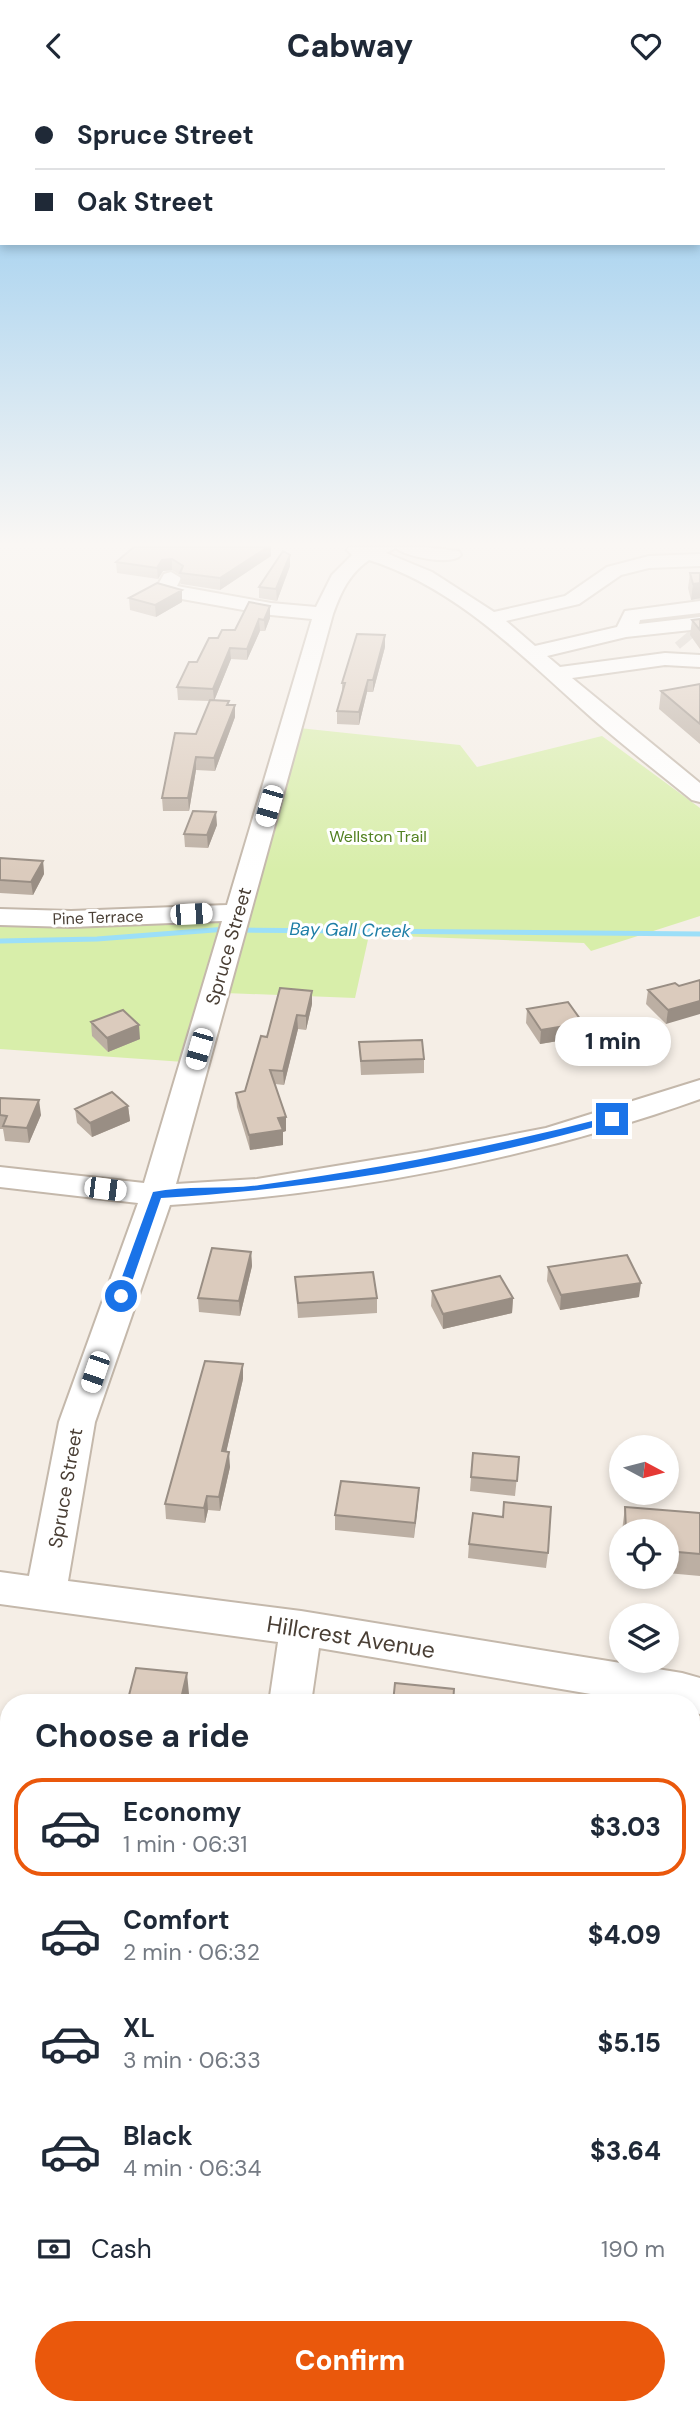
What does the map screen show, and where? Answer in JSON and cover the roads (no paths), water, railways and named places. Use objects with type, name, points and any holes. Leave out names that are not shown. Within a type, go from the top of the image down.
[{"type":"street","name":"Spruce Street","points":[[46,1593],[77,1422],[157,1195],[311,655]]},
{"type":"street","points":[[534,655],[622,734],[697,790]]},
{"type":"street","points":[[554,674],[641,655]]},
{"type":"street","name":"Pine Terrace","points":[[0,917],[235,924]]},
{"type":"street","points":[[0,1177],[157,1195],[257,1189],[478,1152],[573,1130],[700,1089]]},
{"type":"street","name":"Hillcrest Avenue","points":[[0,1588],[301,1628],[693,1694]]},
{"type":"street","points":[[291,1694],[301,1628]]},
{"type":"waterway","name":"Bay Gall Creek","points":[[0,941],[97,939],[227,929]]},
{"type":"waterway","name":"Bay Gall Creek","points":[[239,930],[700,934]]},
{"type":"park label","name":"Wellston Trail","points":[[378,836]]}]
